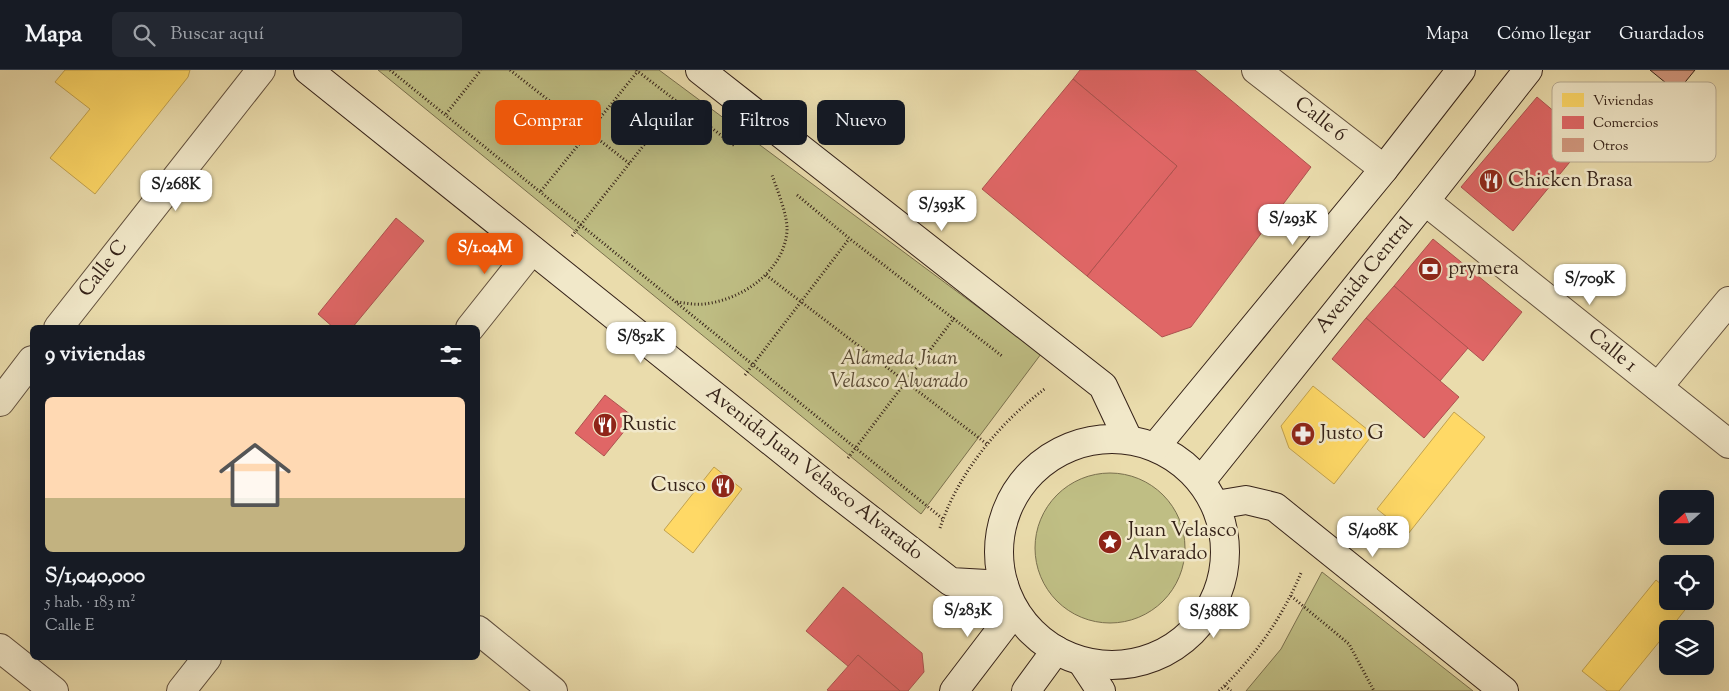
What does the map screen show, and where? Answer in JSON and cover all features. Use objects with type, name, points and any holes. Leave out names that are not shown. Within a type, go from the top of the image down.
[{"type":"main road","name":"Calle C","points":[[60,325],[261,70]]},
{"type":"main road","name":"Avenida Juan Velasco Alvarado","points":[[308,70],[724,404],[951,582],[1004,585]]},
{"type":"main road","name":"Calle 6","points":[[1256,70],[1384,169]]},
{"type":"main road","points":[[1156,446],[1384,169],[1461,70]]},
{"type":"main road","name":"Avenida Central","points":[[1201,481],[1425,202],[1528,70]]},
{"type":"main road","points":[[701,71],[1103,386],[1128,439]]},
{"type":"main road","name":"Calle 1","points":[[1425,202],[1729,444]]},
{"type":"main road","points":[[473,325],[541,257]]},
{"type":"main road","points":[[1658,388],[1729,301]]},
{"type":"main road","points":[[0,402],[30,363]]},
{"type":"main road","points":[[1099,438],[1128,439],[1156,446],[1180,461],[1201,481],[1216,505],[1224,532],[1226,561],[1220,589],[1208,614],[1189,636],[1166,653],[1139,662],[1110,666],[1082,662],[1056,650],[1034,634],[1015,611],[1004,585],[999,557],[1001,528],[1010,501],[1025,477],[1047,458],[1072,445],[1099,438]]},
{"type":"main road","points":[[1216,505],[1246,500],[1275,507],[1504,691]]},
{"type":"main road","points":[[954,691],[1015,611]]},
{"type":"main road","points":[[480,632],[551,690]]},
{"type":"main road","points":[[0,648],[54,691]]},
{"type":"main road","points":[[1026,691],[1056,650]]},
{"type":"main road","points":[[181,691],[205,660]]},
{"type":"main road","points":[[1082,662],[1101,691]]},
{"type":"path","points":[[390,70],[943,519]]},
{"type":"path","points":[[446,114],[481,70]]},
{"type":"path","points":[[510,70],[548,100]]},
{"type":"path","points":[[601,116],[637,71],[674,100]]},
{"type":"path","points":[[680,100],[701,71]]},
{"type":"path","points":[[712,129],[741,151]]},
{"type":"path","points":[[601,142],[630,164]]},
{"type":"path","points":[[541,191],[578,145]]},
{"type":"path","points":[[541,257],[581,224],[645,145]]},
{"type":"path","points":[[764,169],[779,180]]},
{"type":"path","points":[[676,302],[703,304],[731,297],[766,275],[782,252],[787,229],[782,203],[772,175]]},
{"type":"path","points":[[793,192],[850,239],[1007,360]]},
{"type":"path","points":[[724,404],[875,207]]},
{"type":"path","points":[[766,275],[987,444]]},
{"type":"path","points":[[827,486],[977,288]]},
{"type":"path","points":[[929,565],[943,519],[962,480],[987,444],[1014,415],[1045,389],[1079,368]]},
{"type":"path","points":[[1037,383],[1045,389]]},
{"type":"path","points":[[1219,691],[1250,658],[1272,628],[1291,596],[1302,571]]},
{"type":"path","points":[[1291,596],[1349,644],[1374,691]]},
{"type":"path","points":[[1225,686],[1231,691]]},
{"type":"green space","name":"Alameda Juan Velasco Alvarado","points":[[378,70],[659,70],[699,100],[611,100],[611,145],[712,145],[712,109],[722,117],[722,145],[760,145],[1041,354],[921,514]]},
{"type":"green space","points":[[1110,473],[1139,479],[1163,495],[1179,519],[1185,548],[1179,577],[1163,601],[1139,617],[1110,623],[1081,617],[1057,601],[1041,577],[1035,548],[1041,519],[1057,495],[1081,479]]},
{"type":"green space","points":[[1322,572],[1473,691],[1246,691],[1281,649]]},
{"type":"building: Viviendas","points":[[65,70],[190,70],[188,77],[95,194],[50,158],[90,109],[55,82]]},
{"type":"building: Viviendas","points":[[1313,386],[1373,434],[1334,484],[1289,448],[1281,426]]},
{"type":"building: Viviendas","points":[[1454,412],[1485,437],[1408,534],[1377,509]]},
{"type":"building: Viviendas","points":[[714,467],[742,489],[693,553],[664,530]]},
{"type":"building: Viviendas","points":[[1656,580],[1659,582],[1659,610],[1685,610],[1677,620],[1659,620],[1659,642],[1619,691],[1607,691],[1582,671]]},
{"type":"building: Comercios","points":[[1080,70],[1195,70],[1311,167],[1191,327],[1162,337],[1087,276],[1177,166],[1073,79]]},
{"type":"building: Comercios","points":[[1073,79],[1177,166],[1087,276],[982,189]]},
{"type":"building: Comercios","points":[[1537,97],[1552,110],[1552,162],[1570,162],[1513,231],[1461,187]]},
{"type":"building: Comercios","points":[[396,218],[424,241],[354,325],[331,325],[318,314]]},
{"type":"building: Comercios","points":[[1433,239],[1522,312],[1483,361],[1394,286]]},
{"type":"building: Comercios","points":[[1394,286],[1468,348],[1440,381],[1366,318]]},
{"type":"building: Comercios","points":[[1366,318],[1459,397],[1424,438],[1332,359]]},
{"type":"building: Comercios","name":"Rustic","points":[[605,395],[635,418],[604,456],[575,433]]},
{"type":"building: Comercios","points":[[843,587],[922,653],[924,672],[908,691],[900,691],[858,655],[849,667],[806,631]]},
{"type":"building: Comercios","points":[[858,655],[900,691],[827,690]]},
{"type":"building: Otros","points":[[1650,70],[1695,70],[1685,82],[1665,82]]},
{"type":"place","name":"Chicken Brasa","points":[[1491,181]]},
{"type":"place","name":"prymera","points":[[1430,269]]},
{"type":"place","name":"Rustic","points":[[605,425]]},
{"type":"place","name":"Justo G","points":[[1303,434]]},
{"type":"place","name":"Cusco","points":[[723,486]]},
{"type":"place","name":"Juan Velasco Alvarado","points":[[1110,542]]}]
